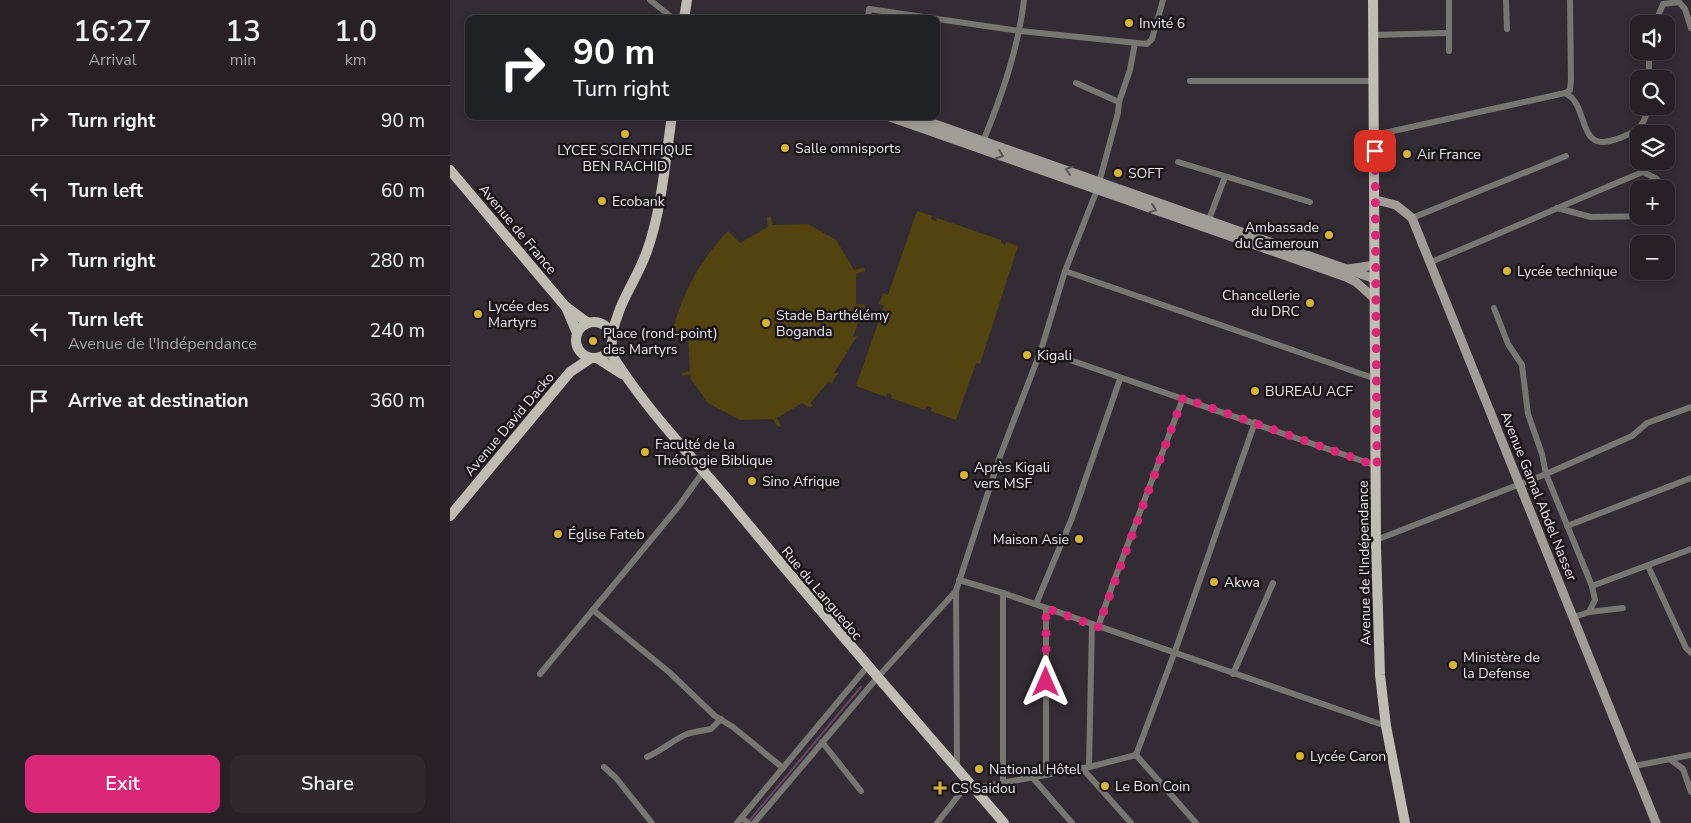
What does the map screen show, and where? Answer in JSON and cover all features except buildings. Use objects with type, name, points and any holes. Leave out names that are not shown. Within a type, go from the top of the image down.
[{"type":"main road","points":[[685,15],[687,0]]},
{"type":"main road","name":"Avenue de l'Indépendance","points":[[1374,0],[1376,540],[1380,675],[1386,726],[1405,823]]},
{"type":"main road","points":[[612,336],[609,330],[599,323],[588,322],[577,333],[577,348],[582,354],[594,358],[610,350],[616,315],[646,252],[656,218],[671,120]]},
{"type":"main road","name":"Avenue de France","points":[[450,170],[565,306],[588,322]]},
{"type":"main road","name":"Avenue de France","points":[[565,306],[577,333]]},
{"type":"main road","points":[[599,323],[616,315]]},
{"type":"main road","name":"Avenue David Dacko","points":[[570,372],[577,348]]},
{"type":"main road","name":"Rue du Languedoc","points":[[610,350],[625,376],[704,472],[867,667],[1003,823]]},
{"type":"main road","name":"Avenue David Dacko","points":[[450,516],[570,372],[594,358]]},
{"type":"main road","name":"Rue du Languedoc","points":[[594,358],[625,376]]},
{"type":"street","points":[[650,0],[669,15]]},
{"type":"street","points":[[982,144],[996,110],[1020,31],[1024,0]]},
{"type":"street","points":[[940,20],[1135,43],[1150,42],[1163,0]]},
{"type":"street","points":[[1449,0],[1449,51]]},
{"type":"street","points":[[1506,0],[1506,29]]},
{"type":"street","points":[[1375,134],[1565,93],[1570,90],[1572,80],[1570,0]]},
{"type":"street","points":[[1659,15],[1663,4],[1679,1],[1685,9],[1691,28]]},
{"type":"street","points":[[868,15],[869,9],[902,15]]},
{"type":"street","points":[[1374,35],[1448,33]]},
{"type":"street","points":[[957,769],[956,591],[999,459],[1041,350],[1065,271],[1098,185],[1118,113],[1119,102],[1130,70],[1135,43]]},
{"type":"street","points":[[1190,81],[1374,81]]},
{"type":"street","points":[[1076,83],[1119,102]]},
{"type":"street","points":[[1565,93],[1572,97],[1578,107],[1587,134],[1593,140],[1603,143],[1620,139],[1637,129],[1645,121],[1646,115]]},
{"type":"street","points":[[901,120],[982,144]]},
{"type":"street","points":[[922,120],[982,144],[1098,185],[1375,279]]},
{"type":"street","points":[[1376,200],[1396,205],[1412,218],[1566,156]]},
{"type":"street","points":[[1178,162],[1310,202]]},
{"type":"street","points":[[1431,262],[1643,172],[1657,180]]},
{"type":"street","points":[[1208,223],[1225,176]]},
{"type":"street","points":[[1557,208],[1591,217],[1630,216]]},
{"type":"street","name":"Avenue Gamal Abdel Nasser","points":[[1412,218],[1656,823]]},
{"type":"street","points":[[1208,223],[1346,277],[1356,282],[1375,299]]},
{"type":"street","points":[[1346,269],[1375,264]]},
{"type":"street","points":[[1065,271],[1376,379]]},
{"type":"street","points":[[1494,308],[1508,344],[1522,365],[1528,414],[1542,454],[1546,474],[1592,586],[1595,600],[1589,612]]},
{"type":"street","points":[[1041,350],[1120,379],[1254,422],[1377,466]]},
{"type":"street","points":[[1036,604],[1072,518],[1120,379]]},
{"type":"street","points":[[1089,767],[1095,626],[1183,398]]},
{"type":"street","points":[[1376,540],[1546,474],[1632,436],[1647,423],[1691,407]]},
{"type":"street","points":[[1136,755],[1174,654],[1254,422]]},
{"type":"street","points":[[540,674],[678,508],[704,472]]},
{"type":"street","points":[[1567,526],[1691,478]]},
{"type":"street","points":[[1592,586],[1691,549]]},
{"type":"street","points":[[1648,566],[1686,648],[1691,653]]},
{"type":"street","points":[[959,580],[1004,593],[1174,654],[1386,726]]},
{"type":"street","points":[[1233,674],[1273,583]]},
{"type":"street","points":[[754,823],[877,678],[956,591]]},
{"type":"street","points":[[1003,783],[1004,593]]},
{"type":"street","points":[[1046,608],[1046,775]]},
{"type":"street","points":[[1574,617],[1589,612],[1623,608]]},
{"type":"street","points":[[593,610],[669,672],[721,719],[783,768]]},
{"type":"street","points":[[748,823],[739,820],[867,667]]},
{"type":"street","points":[[648,757],[660,752],[685,734],[711,729],[721,719]]},
{"type":"street","points":[[822,742],[861,791]]},
{"type":"street","points":[[937,823],[971,785],[1003,783],[1089,767],[1136,755]]},
{"type":"street","points":[[1136,755],[1196,823]]},
{"type":"street","points":[[1634,766],[1691,755]]},
{"type":"street","points":[[1672,760],[1683,769],[1691,792]]},
{"type":"street","points":[[604,767],[616,778],[652,823]]},
{"type":"street","points":[[1082,768],[1131,823]]},
{"type":"street","points":[[1032,777],[1072,823]]},
{"type":"shaded area","points":[[917,211],[932,216],[931,219],[936,221],[937,218],[1001,240],[1001,243],[1005,245],[1006,242],[1018,246],[980,364],[976,363],[956,420],[931,411],[932,408],[927,406],[925,410],[891,398],[892,395],[888,393],[886,397],[856,386],[884,306],[879,304],[883,293],[888,295]]},
{"type":"shaded area","name":"Stade Barthélémy Boganda","points":[[771,216],[772,225],[808,224],[836,240],[854,270],[864,267],[865,271],[856,274],[856,304],[866,305],[865,308],[855,308],[855,310],[862,311],[853,337],[857,336],[834,373],[838,373],[831,384],[829,381],[810,403],[813,405],[810,408],[802,403],[777,418],[781,426],[778,427],[773,419],[740,420],[708,403],[690,378],[691,374],[682,376],[682,373],[690,371],[688,335],[673,330],[687,290],[701,265],[718,242],[728,231],[740,243],[768,227],[767,217]]},
{"type":"waterway","points":[[749,821],[861,687]]},
{"type":"place","name":"Invité 6","points":[[1129,23]]},
{"type":"place","name":"LYCEE SCIENTIFIQUE BEN RACHID","points":[[625,134]]},
{"type":"place","name":"Salle omnisports","points":[[785,148]]},
{"type":"place","name":"Air France","points":[[1407,154]]},
{"type":"place","name":"SOFT","points":[[1118,173]]},
{"type":"place","name":"Ecobank","points":[[602,201]]},
{"type":"place","name":"Ambassade du Cameroun","points":[[1329,235]]},
{"type":"place","name":"Lycée technique","points":[[1507,271]]},
{"type":"place","name":"Chancellerie du DRC","points":[[1310,303]]},
{"type":"place","name":"Lycée des Martyrs","points":[[478,314]]},
{"type":"place","name":"Stade Barthélémy Boganda","points":[[766,323]]},
{"type":"place","name":"Place (rond-point) des Martyrs","points":[[593,341]]},
{"type":"place","name":"Kigali","points":[[1027,355]]},
{"type":"place","name":"BUREAU ACF","points":[[1255,391]]},
{"type":"place","name":"Faculté de la Théologie Biblique","points":[[645,452]]},
{"type":"place","name":"Après Kigali vers MSF","points":[[964,475]]},
{"type":"place","name":"Sino Afrique","points":[[752,481]]},
{"type":"place","name":"Église Fateb","points":[[558,534]]},
{"type":"place","name":"Maison Asie","points":[[1079,539]]},
{"type":"place","name":"Akwa","points":[[1214,582]]},
{"type":"place","name":"Ministère de la Defense","points":[[1453,665]]},
{"type":"place","name":"Lycée Caron","points":[[1300,756]]},
{"type":"place","name":"National Hôtel","points":[[979,769]]},
{"type":"place","name":"Le Bon Coin","points":[[1105,786]]},
{"type":"place","name":"CS Saidou","points":[[940,788]]},
{"type":"route","points":[[1046,682],[1046,608],[1098,627],[1183,398],[1377,466],[1375,151]]}]
